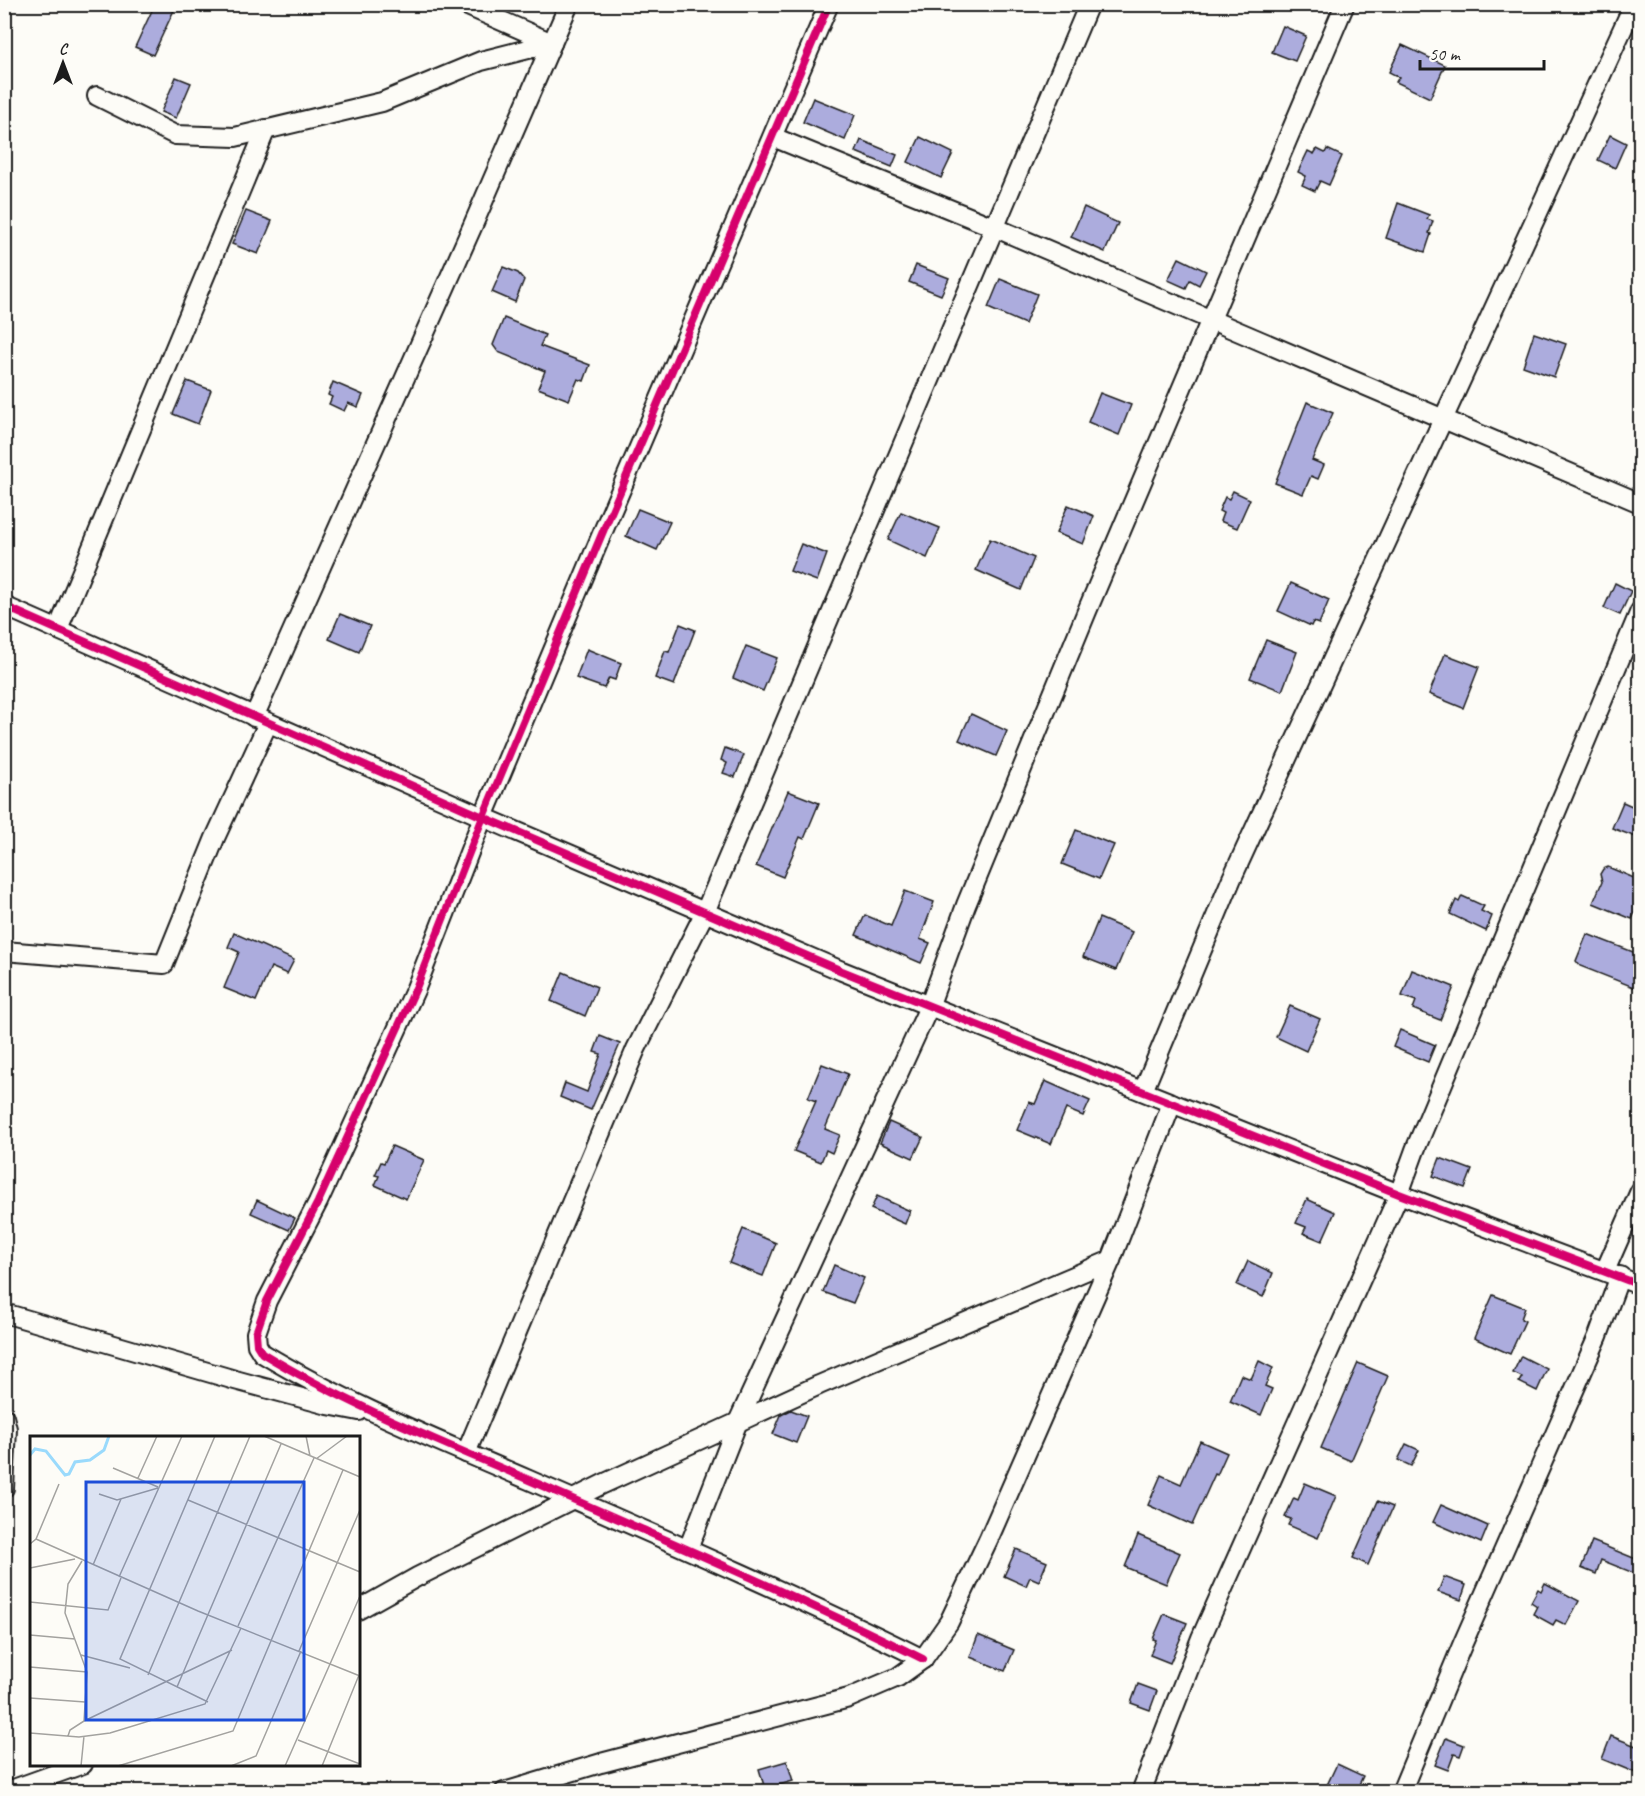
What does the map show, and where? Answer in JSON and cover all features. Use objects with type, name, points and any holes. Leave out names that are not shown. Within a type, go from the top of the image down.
[{"type":"street","points":[[463,4],[552,43]]},
{"type":"street","points":[[4,951],[164,964],[261,720],[569,4]]},
{"type":"street","points":[[829,4],[613,507],[483,817],[416,988],[318,1202],[267,1301],[256,1333],[257,1345],[262,1353],[381,1416],[688,1549],[836,1616],[923,1659]]},
{"type":"street","points":[[466,1452],[636,1049],[705,912],[1089,4]]},
{"type":"street","points":[[688,1549],[737,1424],[928,1007],[966,904],[1087,610],[1345,4]]},
{"type":"street","points":[[1143,1091],[1232,878],[1634,4]]},
{"type":"street","points":[[97,96],[176,135],[235,136],[382,102],[482,61],[552,43]]},
{"type":"street","points":[[57,629],[266,129]]},
{"type":"street","points":[[773,137],[996,228],[1641,503]]},
{"type":"street","points":[[4,606],[483,817],[928,1007],[1399,1194],[1641,1285]]},
{"type":"street","points":[[1141,1791],[1201,1638],[1399,1194],[1641,611]]},
{"type":"street","points":[[504,1791],[849,1698],[898,1677],[923,1659],[949,1622],[979,1559],[1111,1260],[1172,1103]]},
{"type":"street","points":[[1401,1791],[1463,1643],[1598,1336],[1613,1273],[1641,1191]]},
{"type":"street","points":[[360,1609],[417,1577],[603,1484],[819,1385],[1111,1260]]},
{"type":"street","points":[[4,1312],[287,1394],[381,1416]]},
{"type":"street","points":[[4,1488],[5,1425]]},
{"type":"street","points":[[5,1791],[76,1766]]},
{"type":"building","points":[[155,4],[163,4],[174,10],[153,55],[135,47]]},
{"type":"building","points":[[1283,26],[1306,36],[1295,61],[1272,52]]},
{"type":"building","points":[[1402,45],[1445,65],[1430,98],[1396,82],[1399,77],[1389,72]]},
{"type":"building","points":[[176,77],[191,83],[176,118],[161,112]]},
{"type":"building","points":[[813,98],[855,115],[845,140],[803,122]]},
{"type":"building","points":[[1610,135],[1626,143],[1615,168],[1598,160]]},
{"type":"building","points":[[920,137],[953,153],[941,178],[908,162]]},
{"type":"building","points":[[861,140],[897,155],[892,167],[856,152]]},
{"type":"building","points":[[1317,149],[1325,153],[1327,149],[1342,156],[1329,185],[1320,181],[1315,191],[1302,185],[1306,176],[1298,172],[1308,151],[1314,154]]},
{"type":"building","points":[[1398,203],[1429,215],[1427,219],[1433,221],[1425,252],[1386,238]]},
{"type":"building","points":[[1084,207],[1118,223],[1105,252],[1071,237]]},
{"type":"building","points":[[246,211],[272,221],[258,254],[232,244]]},
{"type":"building","points":[[1179,258],[1206,271],[1199,285],[1190,280],[1186,288],[1168,280]]},
{"type":"building","points":[[916,265],[949,278],[941,295],[909,282]]},
{"type":"building","points":[[503,267],[518,273],[524,280],[515,302],[492,292]]},
{"type":"building","points":[[1000,279],[1037,294],[1025,324],[988,308]]},
{"type":"building","points":[[504,318],[545,335],[540,346],[590,365],[584,381],[578,379],[569,400],[538,388],[545,371],[498,352],[493,345]]},
{"type":"building","points":[[1534,333],[1566,344],[1554,377],[1523,366]]},
{"type":"building","points":[[187,381],[211,390],[198,424],[173,414]]},
{"type":"building","points":[[333,382],[363,395],[358,407],[348,403],[344,411],[329,404],[332,397],[328,395]]},
{"type":"building","points":[[1100,393],[1131,405],[1119,435],[1088,422]]},
{"type":"building","points":[[1307,402],[1333,413],[1312,460],[1324,465],[1318,479],[1311,476],[1303,494],[1275,483]]},
{"type":"building","points":[[1233,491],[1250,499],[1237,528],[1220,521],[1223,513],[1219,511],[1225,497],[1229,499]]},
{"type":"building","points":[[1068,505],[1094,516],[1083,544],[1056,533]]},
{"type":"building","points":[[638,509],[670,522],[657,550],[626,536]]},
{"type":"building","points":[[901,512],[940,528],[927,558],[888,540]]},
{"type":"building","points":[[990,539],[1034,558],[1021,590],[976,570]]},
{"type":"building","points":[[801,544],[827,554],[817,581],[790,571]]},
{"type":"building","points":[[1291,583],[1329,600],[1319,624],[1313,622],[1311,626],[1278,611]]},
{"type":"building","points":[[1615,583],[1631,591],[1620,615],[1604,608]]},
{"type":"building","points":[[340,614],[370,626],[359,652],[329,639]]},
{"type":"building","points":[[680,624],[695,630],[674,685],[655,678],[665,651],[669,652]]},
{"type":"building","points":[[1266,640],[1297,652],[1282,691],[1250,678]]},
{"type":"building","points":[[746,646],[777,658],[763,691],[733,678]]},
{"type":"building","points":[[587,649],[621,663],[615,680],[609,678],[604,688],[576,678]]},
{"type":"building","points":[[1445,654],[1479,667],[1463,708],[1429,694]]},
{"type":"building","points":[[971,714],[1007,731],[996,756],[959,740]]},
{"type":"building","points":[[725,748],[744,755],[735,777],[723,773],[727,763],[721,760]]},
{"type":"building","points":[[788,791],[819,803],[804,839],[800,837],[783,877],[756,866]]},
{"type":"building","points":[[1623,802],[1641,810],[1641,839],[1612,828]]},
{"type":"building","points":[[1076,830],[1114,845],[1099,879],[1062,864]]},
{"type":"building","points":[[1608,867],[1641,881],[1641,899],[1632,919],[1593,903],[1602,882],[1600,874]]},
{"type":"building","points":[[905,891],[934,902],[920,939],[930,943],[921,963],[856,935],[865,915],[891,926]]},
{"type":"building","points":[[1462,896],[1484,906],[1481,911],[1492,916],[1486,931],[1450,914],[1456,900],[1459,902]]},
{"type":"building","points":[[1099,918],[1132,932],[1116,970],[1083,957]]},
{"type":"building","points":[[234,933],[294,960],[287,974],[271,967],[256,1001],[224,988],[239,952],[228,947]]},
{"type":"building","points":[[1587,934],[1641,955],[1641,990],[1580,966],[1576,961]]},
{"type":"building","points":[[1412,970],[1454,987],[1440,1020],[1413,1009],[1416,1001],[1402,996]]},
{"type":"building","points":[[563,972],[597,987],[585,1016],[551,1001]]},
{"type":"building","points":[[1290,1006],[1320,1019],[1306,1051],[1276,1037]]},
{"type":"building","points":[[1400,1030],[1435,1045],[1428,1062],[1393,1047]]},
{"type":"building","points":[[600,1036],[620,1044],[591,1110],[560,1097],[565,1083],[587,1092],[601,1054],[594,1052]]},
{"type":"building","points":[[822,1064],[848,1074],[825,1129],[840,1135],[832,1153],[826,1150],[821,1162],[794,1151],[816,1101],[808,1098]]},
{"type":"building","points":[[1045,1081],[1090,1101],[1083,1116],[1066,1109],[1051,1144],[1017,1130],[1029,1102],[1035,1104]]},
{"type":"building","points":[[889,1122],[923,1137],[913,1158],[880,1143]]},
{"type":"building","points":[[392,1146],[424,1160],[406,1199],[375,1185],[379,1176],[375,1175]]},
{"type":"building","points":[[1440,1158],[1472,1170],[1465,1188],[1433,1176]]},
{"type":"building","points":[[877,1196],[910,1211],[905,1224],[871,1209]]},
{"type":"building","points":[[1307,1199],[1335,1212],[1322,1241],[1303,1233],[1306,1227],[1296,1223]]},
{"type":"building","points":[[257,1200],[295,1218],[289,1230],[251,1213]]},
{"type":"building","points":[[743,1229],[776,1243],[763,1276],[729,1263]]},
{"type":"building","points":[[1248,1261],[1273,1273],[1263,1297],[1237,1285]]},
{"type":"building","points":[[834,1265],[864,1278],[853,1303],[823,1292]]},
{"type":"building","points":[[1493,1295],[1525,1308],[1521,1319],[1525,1321],[1510,1354],[1474,1338]]},
{"type":"building","points":[[1521,1356],[1547,1369],[1537,1391],[1519,1382],[1522,1377],[1513,1373]]},
{"type":"building","points":[[1259,1361],[1273,1368],[1265,1386],[1272,1389],[1261,1415],[1230,1401],[1241,1375],[1251,1379]]},
{"type":"building","points":[[1358,1363],[1388,1376],[1351,1461],[1321,1448]]},
{"type":"building","points":[[791,1410],[807,1416],[796,1443],[773,1434],[781,1415]]},
{"type":"building","points":[[1200,1441],[1227,1453],[1192,1525],[1148,1505],[1161,1475],[1181,1484]]},
{"type":"building","points":[[1406,1444],[1419,1450],[1411,1466],[1398,1460]]},
{"type":"building","points":[[1305,1483],[1336,1496],[1318,1538],[1288,1525],[1291,1519],[1285,1517],[1294,1498],[1298,1500]]},
{"type":"building","points":[[1378,1501],[1393,1507],[1368,1565],[1353,1558]]},
{"type":"building","points":[[1441,1505],[1488,1526],[1481,1543],[1433,1522]]},
{"type":"building","points":[[1138,1535],[1180,1553],[1166,1584],[1125,1567]]},
{"type":"building","points":[[1592,1541],[1641,1561],[1641,1576],[1601,1560],[1596,1574],[1581,1568]]},
{"type":"building","points":[[1016,1549],[1047,1562],[1039,1581],[1030,1577],[1026,1586],[1004,1576]]},
{"type":"building","points":[[1444,1577],[1466,1585],[1461,1600],[1438,1592]]},
{"type":"building","points":[[1545,1583],[1579,1601],[1566,1625],[1556,1620],[1553,1625],[1533,1614],[1537,1606],[1531,1602],[1538,1589],[1541,1591]]},
{"type":"building","points":[[1164,1614],[1187,1623],[1170,1663],[1150,1655],[1156,1640],[1153,1639]]},
{"type":"building","points":[[978,1635],[1014,1650],[1005,1671],[970,1657]]},
{"type":"building","points":[[1138,1684],[1157,1691],[1150,1710],[1131,1703]]},
{"type":"building","points":[[1611,1736],[1641,1748],[1641,1763],[1636,1773],[1602,1759]]},
{"type":"building","points":[[1446,1738],[1464,1745],[1460,1756],[1454,1754],[1448,1770],[1435,1765]]},
{"type":"building","points":[[787,1761],[793,1781],[765,1789],[759,1769]]},
{"type":"building","points":[[1337,1764],[1363,1776],[1356,1791],[1340,1791],[1327,1785]]},
{"type":"cycle path","points":[[829,4],[483,817],[416,988],[318,1202],[267,1301],[256,1333],[257,1345],[262,1353],[326,1389],[427,1436],[728,1567],[923,1659]]},
{"type":"cycle path","points":[[4,606],[483,817],[842,971],[1399,1194],[1640,1285]]}]
